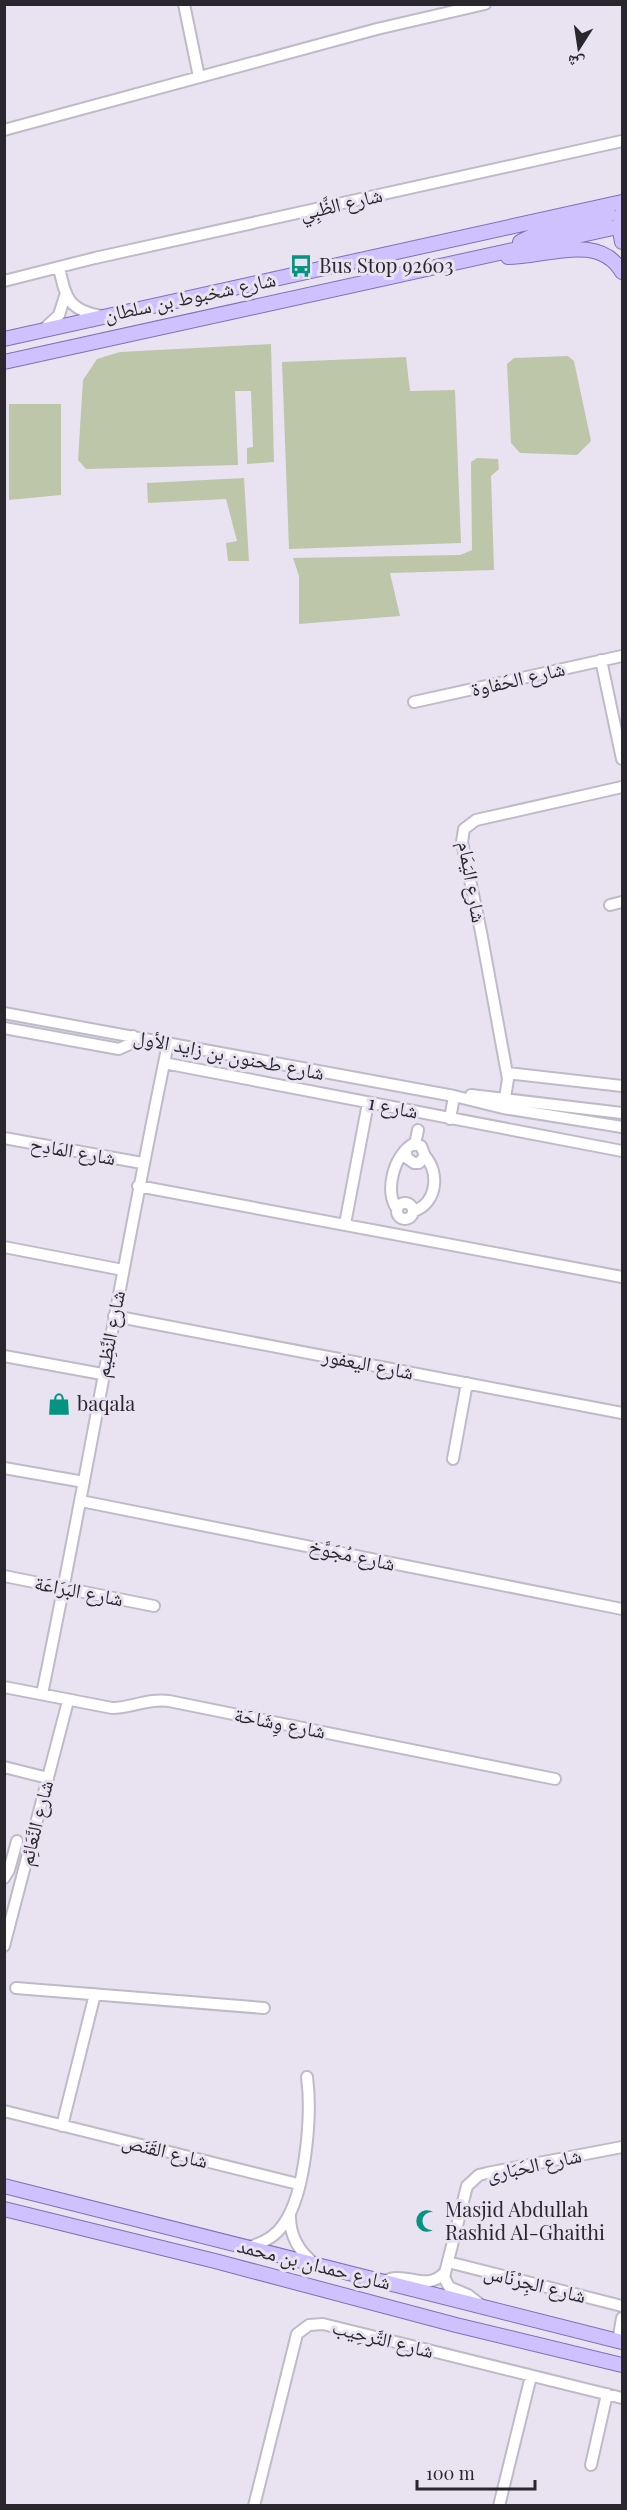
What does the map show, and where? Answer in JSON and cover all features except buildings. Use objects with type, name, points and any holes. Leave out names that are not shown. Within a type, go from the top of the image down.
[{"type":"main road","points":[[611,205],[622,226]]},
{"type":"main road","points":[[512,250],[524,239],[532,236],[606,217],[611,205]]},
{"type":"main road","name":"شارع شخبوط بن سلطان","points":[[4,339],[611,205]]},
{"type":"main road","name":"شارع شخبوط بن سلطان","points":[[4,362],[622,226]]},
{"type":"main road","points":[[488,255],[518,257],[588,249],[606,255],[622,272]]},
{"type":"main road","name":"شارع حمدان بن محمد","points":[[4,2186],[620,2342]]},
{"type":"main road","name":"شارع حمدان بن محمد","points":[[4,2210],[215,2261],[456,2325],[622,2365]]},
{"type":"street","points":[[184,4],[199,77]]},
{"type":"street","points":[[4,130],[377,29],[484,4]]},
{"type":"street","name":"شارع الظَّبِي","points":[[4,281],[95,258],[622,141]]},
{"type":"street","points":[[59,268],[65,296],[81,311],[101,316]]},
{"type":"street","points":[[44,329],[58,315],[65,296]]},
{"type":"street","name":"شارع الحَفاوة","points":[[414,702],[622,656]]},
{"type":"street","points":[[601,660],[622,759]]},
{"type":"street","name":"شارع اليَمَام","points":[[505,1098],[508,1086],[507,1073],[462,842],[464,829],[476,820],[622,787]]},
{"type":"street","points":[[610,905],[622,902]]},
{"type":"street","name":"شارع طحنون بن زايد الأول","points":[[4,1013],[454,1096],[503,1108],[622,1127]]},
{"type":"street","points":[[4,1028],[118,1049],[130,1044],[133,1036]]},
{"type":"street","name":"شارع النَّظِيم","points":[[42,1695],[81,1501],[102,1374],[142,1163],[168,1044]]},
{"type":"street","name":"شارع 1","points":[[164,1063],[368,1102],[420,1122],[450,1119],[622,1151]]},
{"type":"street","points":[[507,1073],[622,1086]]},
{"type":"street","points":[[450,1119],[454,1096]]},
{"type":"street","name":"شارع طحنون بن زايد الأول","points":[[454,1096],[505,1098],[622,1113]]},
{"type":"street","points":[[345,1224],[368,1102]]},
{"type":"street","points":[[416,1144],[420,1122]]},
{"type":"street","name":"شارع المَادِح","points":[[4,1138],[142,1163]]},
{"type":"street","points":[[416,1144],[423,1148],[433,1169],[433,1191],[427,1204],[414,1211],[412,1217],[404,1220],[398,1215],[391,1190],[396,1166],[410,1146],[416,1144]]},
{"type":"street","points":[[406,1153],[407,1158],[414,1163],[419,1162],[425,1156]]},
{"type":"street","points":[[138,1186],[622,1277]]},
{"type":"street","points":[[4,1247],[123,1270]]},
{"type":"street","name":"شارع اليعفور","points":[[114,1316],[622,1413]]},
{"type":"street","points":[[4,1356],[102,1374]]},
{"type":"street","points":[[453,1459],[467,1383]]},
{"type":"street","points":[[4,1468],[84,1482]]},
{"type":"street","name":"شارع مُجَوَّخ","points":[[81,1501],[622,1609]]},
{"type":"street","name":"شارع البَرَاعَة","points":[[4,1576],[154,1606]]},
{"type":"street","name":"شارع وِشَاحَة","points":[[4,1687],[112,1708],[125,1708],[155,1699],[169,1701],[555,1779]]},
{"type":"street","name":"شارع النَّعَائِم","points":[[4,1946],[68,1701]]},
{"type":"street","points":[[4,1767],[48,1779]]},
{"type":"street","points":[[4,1878],[9,1870],[17,1841]]},
{"type":"street","points":[[4,1897],[16,1900]]},
{"type":"street","points":[[16,1988],[264,2008]]},
{"type":"street","points":[[62,2126],[94,1994]]},
{"type":"street","points":[[307,2077],[310,2112],[291,2211],[291,2232],[300,2250],[316,2264]]},
{"type":"street","name":"شارع القَنَص","points":[[4,2111],[298,2184]]},
{"type":"street","name":"شارع الحَبَارى","points":[[444,2273],[464,2194],[467,2186],[479,2175],[622,2147]]},
{"type":"street","points":[[249,2247],[264,2242],[277,2232],[291,2211]]},
{"type":"street","name":"شارع الجِرْنَاس","points":[[448,2262],[622,2306]]},
{"type":"street","points":[[383,2282],[399,2277],[428,2282],[444,2273]]},
{"type":"street","points":[[444,2273],[444,2281],[449,2288],[473,2298],[481,2306]]},
{"type":"street","points":[[620,2342],[622,2318]]},
{"type":"street","name":"شارع التَّرحِيب","points":[[254,2505],[297,2334],[309,2325],[322,2324],[622,2398]]},
{"type":"street","points":[[499,2505],[531,2376]]},
{"type":"street","points":[[591,2465],[607,2394]]},
{"type":"green space","points":[[271,344],[274,462],[247,464],[247,448],[253,447],[251,391],[235,391],[238,465],[86,469],[78,460],[83,380],[97,359],[120,352]]},
{"type":"green space","points":[[568,356],[574,361],[591,441],[577,455],[520,453],[511,443],[507,364],[514,358]]},
{"type":"green space","points":[[406,357],[410,391],[455,390],[461,543],[289,549],[282,362]]},
{"type":"green space","points":[[9,404],[61,404],[61,495],[9,500]]},
{"type":"green space","points":[[477,458],[498,459],[499,469],[491,476],[494,570],[390,573],[400,616],[299,624],[299,576],[293,558],[460,555],[472,550],[471,462]]},
{"type":"green space","points":[[244,478],[249,561],[228,561],[226,543],[237,541],[226,499],[148,503],[147,483]]},
{"type":"place","name":"Bus Stop 92603","points":[[301,266]]},
{"type":"place","name":"baqala","points":[[59,1404]]},
{"type":"place","name":"Masjid Abdullah Rashid Al-Ghaithi","points":[[427,2221]]}]
